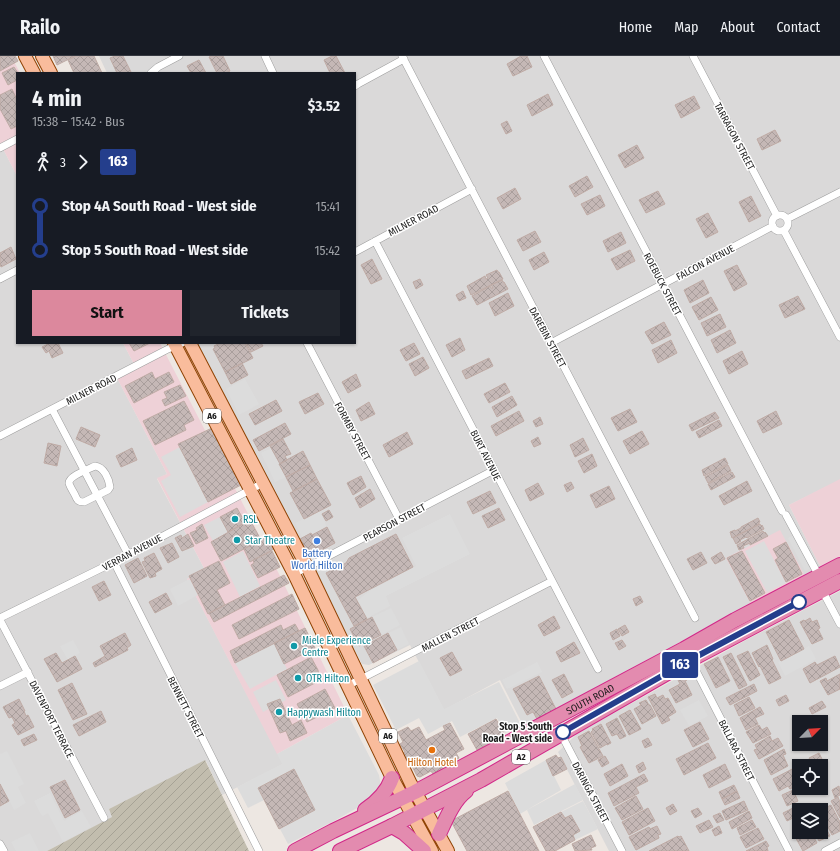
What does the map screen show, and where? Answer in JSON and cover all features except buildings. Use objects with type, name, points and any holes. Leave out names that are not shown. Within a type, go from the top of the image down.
[{"type":"highway","name":"SOUTH ROAD","points":[[295,851],[687,654],[821,583],[840,565]]},
{"type":"highway","name":"SOUTH ROAD","points":[[821,583],[840,580]]},
{"type":"highway","name":"SOUTH ROAD","points":[[340,851],[481,780],[561,734],[687,654]]},
{"type":"highway","points":[[333,831],[371,806],[387,790],[392,778]]},
{"type":"highway","points":[[439,834],[454,805],[464,794],[481,780]]},
{"type":"highway","points":[[392,826],[404,833],[424,851]]},
{"type":"main road","points":[[25,56],[33,72]]},
{"type":"main road","points":[[42,56],[50,72]]},
{"type":"main road","name":"A6","points":[[177,344],[294,574],[402,798],[439,834],[448,851]]},
{"type":"main road","name":"A6","points":[[191,344],[307,567],[415,792],[418,812],[432,851]]},
{"type":"street","points":[[152,72],[158,67],[179,56]]},
{"type":"street","points":[[265,56],[273,72]]},
{"type":"street","name":"ROEBUCK STREET","points":[[544,56],[821,583],[840,624]]},
{"type":"street","name":"TARRAGON STREET","points":[[693,56],[777,216]]},
{"type":"street","points":[[356,85],[403,58]]},
{"type":"street","name":"DAREBIN STREET","points":[[403,58],[695,618]]},
{"type":"street","points":[[0,148],[16,140]]},
{"type":"street","name":"MILNER ROAD","points":[[356,251],[472,189]]},
{"type":"street","points":[[787,219],[840,192]]},
{"type":"street","points":[[777,216],[783,216],[787,219],[788,226],[784,231],[778,231],[773,226],[774,218],[777,216]]},
{"type":"street","name":"FALCON AVENUE","points":[[551,343],[773,226]]},
{"type":"street","points":[[784,231],[840,337]]},
{"type":"street","name":"BURT AVENUE","points":[[375,241],[598,669]]},
{"type":"street","points":[[0,279],[16,271]]},
{"type":"street","name":"MILNER ROAD","points":[[0,436],[177,344]]},
{"type":"street","name":"FORMBY STREET","points":[[308,344],[399,519]]},
{"type":"street","points":[[52,409],[128,554]]},
{"type":"street","points":[[95,466],[99,466],[102,469],[110,487],[108,490],[97,495],[84,502],[80,502],[77,500],[70,486],[70,479],[95,466]]},
{"type":"street","name":"PEARSON STREET","points":[[294,574],[494,470]]},
{"type":"street","name":"VERRAN AVENUE","points":[[0,619],[114,562],[263,483]]},
{"type":"street","name":"BENNETT STREET","points":[[114,562],[259,851]]},
{"type":"street","name":"MALLEN STREET","points":[[347,686],[552,581]]},
{"type":"street","name":"DAVENPORT TERRACE","points":[[0,619],[104,818]]},
{"type":"street","name":"BALLARA STREET","points":[[687,654],[789,851]]},
{"type":"street","points":[[0,686],[28,672]]},
{"type":"street","name":"DARINGA STREET","points":[[561,734],[622,851]]},
{"type":"street","points":[[825,851],[840,843]]},
{"type":"street","points":[[0,844],[4,851]]},
{"type":"shaded area","points":[[0,56],[11,56],[19,72],[16,72],[16,174],[0,143]]},
{"type":"shaded area","points":[[99,56],[840,56],[840,480],[789,505],[821,568],[523,725],[500,680],[444,710],[410,645],[369,665],[362,664],[198,344],[356,344],[356,72],[107,72]]},
{"type":"shaded area","points":[[0,143],[16,174],[16,344],[124,344],[135,366],[116,376],[167,474],[157,479],[205,570],[187,579],[283,764],[222,795],[206,761],[109,809],[113,817],[47,851],[0,851]]},
{"type":"shaded area","points":[[124,344],[161,344],[278,572],[348,715],[277,754],[187,579],[205,570],[157,478],[167,474],[116,376],[135,366]]},
{"type":"shaded area","points":[[245,379],[259,404],[239,415],[226,389]]},
{"type":"shaded area","points":[[180,447],[208,502],[180,517],[161,481],[171,475],[161,457]]},
{"type":"shaded area","points":[[271,448],[286,477],[275,482],[261,453]]},
{"type":"shaded area","points":[[840,479],[840,558],[821,568],[789,505]]},
{"type":"shaded area","points":[[320,511],[327,527],[312,535],[310,533],[302,537],[295,523]]},
{"type":"shaded area","points":[[450,514],[470,554],[386,596],[390,606],[367,618],[358,600],[371,590],[416,566],[402,538]]},
{"type":"shaded area","points":[[220,517],[228,532],[213,541],[204,525]]},
{"type":"shaded area","points":[[780,530],[805,576],[751,604],[726,558]]},
{"type":"shaded area","points":[[794,535],[812,568],[805,571],[788,538]]},
{"type":"shaded area","points":[[764,541],[786,583],[767,592],[745,551]]},
{"type":"shaded area","points":[[243,551],[260,586],[240,597],[223,562]]},
{"type":"shaded area","points":[[190,579],[198,595],[178,606],[170,589]]},
{"type":"shaded area","points":[[840,591],[840,851],[609,851],[558,752],[578,733],[748,639]]},
{"type":"shaded area","points":[[391,608],[400,625],[381,635],[372,617]]},
{"type":"shaded area","points":[[401,627],[409,644],[397,650],[388,633]]},
{"type":"shaded area","points":[[73,640],[80,653],[68,660],[60,646]]},
{"type":"shaded area","points":[[274,643],[287,669],[250,689],[235,663]]},
{"type":"shaded area","points":[[809,646],[816,659],[785,676],[778,662]]},
{"type":"shaded area","points":[[419,661],[444,709],[499,682],[521,725],[505,733],[497,718],[460,737],[452,721],[428,734],[419,718],[396,730],[373,685]]},
{"type":"shaded area","points":[[537,662],[542,672],[507,689],[502,680]]},
{"type":"shaded area","points":[[276,680],[286,700],[263,712],[253,692]]},
{"type":"shaded area","points":[[699,700],[708,716],[689,726],[680,710]]},
{"type":"shaded area","points":[[348,715],[379,775],[381,786],[364,804],[288,844],[258,788],[264,800],[248,808],[237,787],[282,764],[277,754]]},
{"type":"shaded area","points":[[7,751],[24,784],[18,787],[26,803],[14,810],[0,782],[0,754]]},
{"type":"shaded area","points":[[205,760],[249,851],[47,851],[112,817],[109,809]]},
{"type":"shaded area","points":[[546,760],[561,790],[520,814],[505,783]]},
{"type":"shaded area","points":[[575,784],[583,800],[534,825],[527,810]]},
{"type":"shaded area","points":[[50,793],[64,821],[82,811],[91,827],[63,842],[48,813],[43,816],[34,801]]},
{"type":"shaded area","points":[[583,801],[598,829],[575,840],[573,835],[579,831],[571,815],[565,818],[561,812]]},
{"type":"shaded area","points":[[30,833],[39,851],[16,851],[11,842]]},
{"type":"bus line","name":"163","points":[[563,732],[690,660],[799,602]]},
{"type":"place","name":"RSL","points":[[235,519]]},
{"type":"place","name":"Star Theatre","points":[[237,540]]},
{"type":"place","name":"Battery World Hilton","points":[[317,541]]},
{"type":"place","name":"Miele Experience Centre","points":[[294,646]]},
{"type":"place","name":"OTR Hilton","points":[[298,678]]},
{"type":"place","name":"Happywash Hilton","points":[[279,712]]},
{"type":"place","name":"Stop 5 South Road - West side","points":[[563,732]]},
{"type":"place","name":"Hilton Hotel","points":[[432,750]]}]
